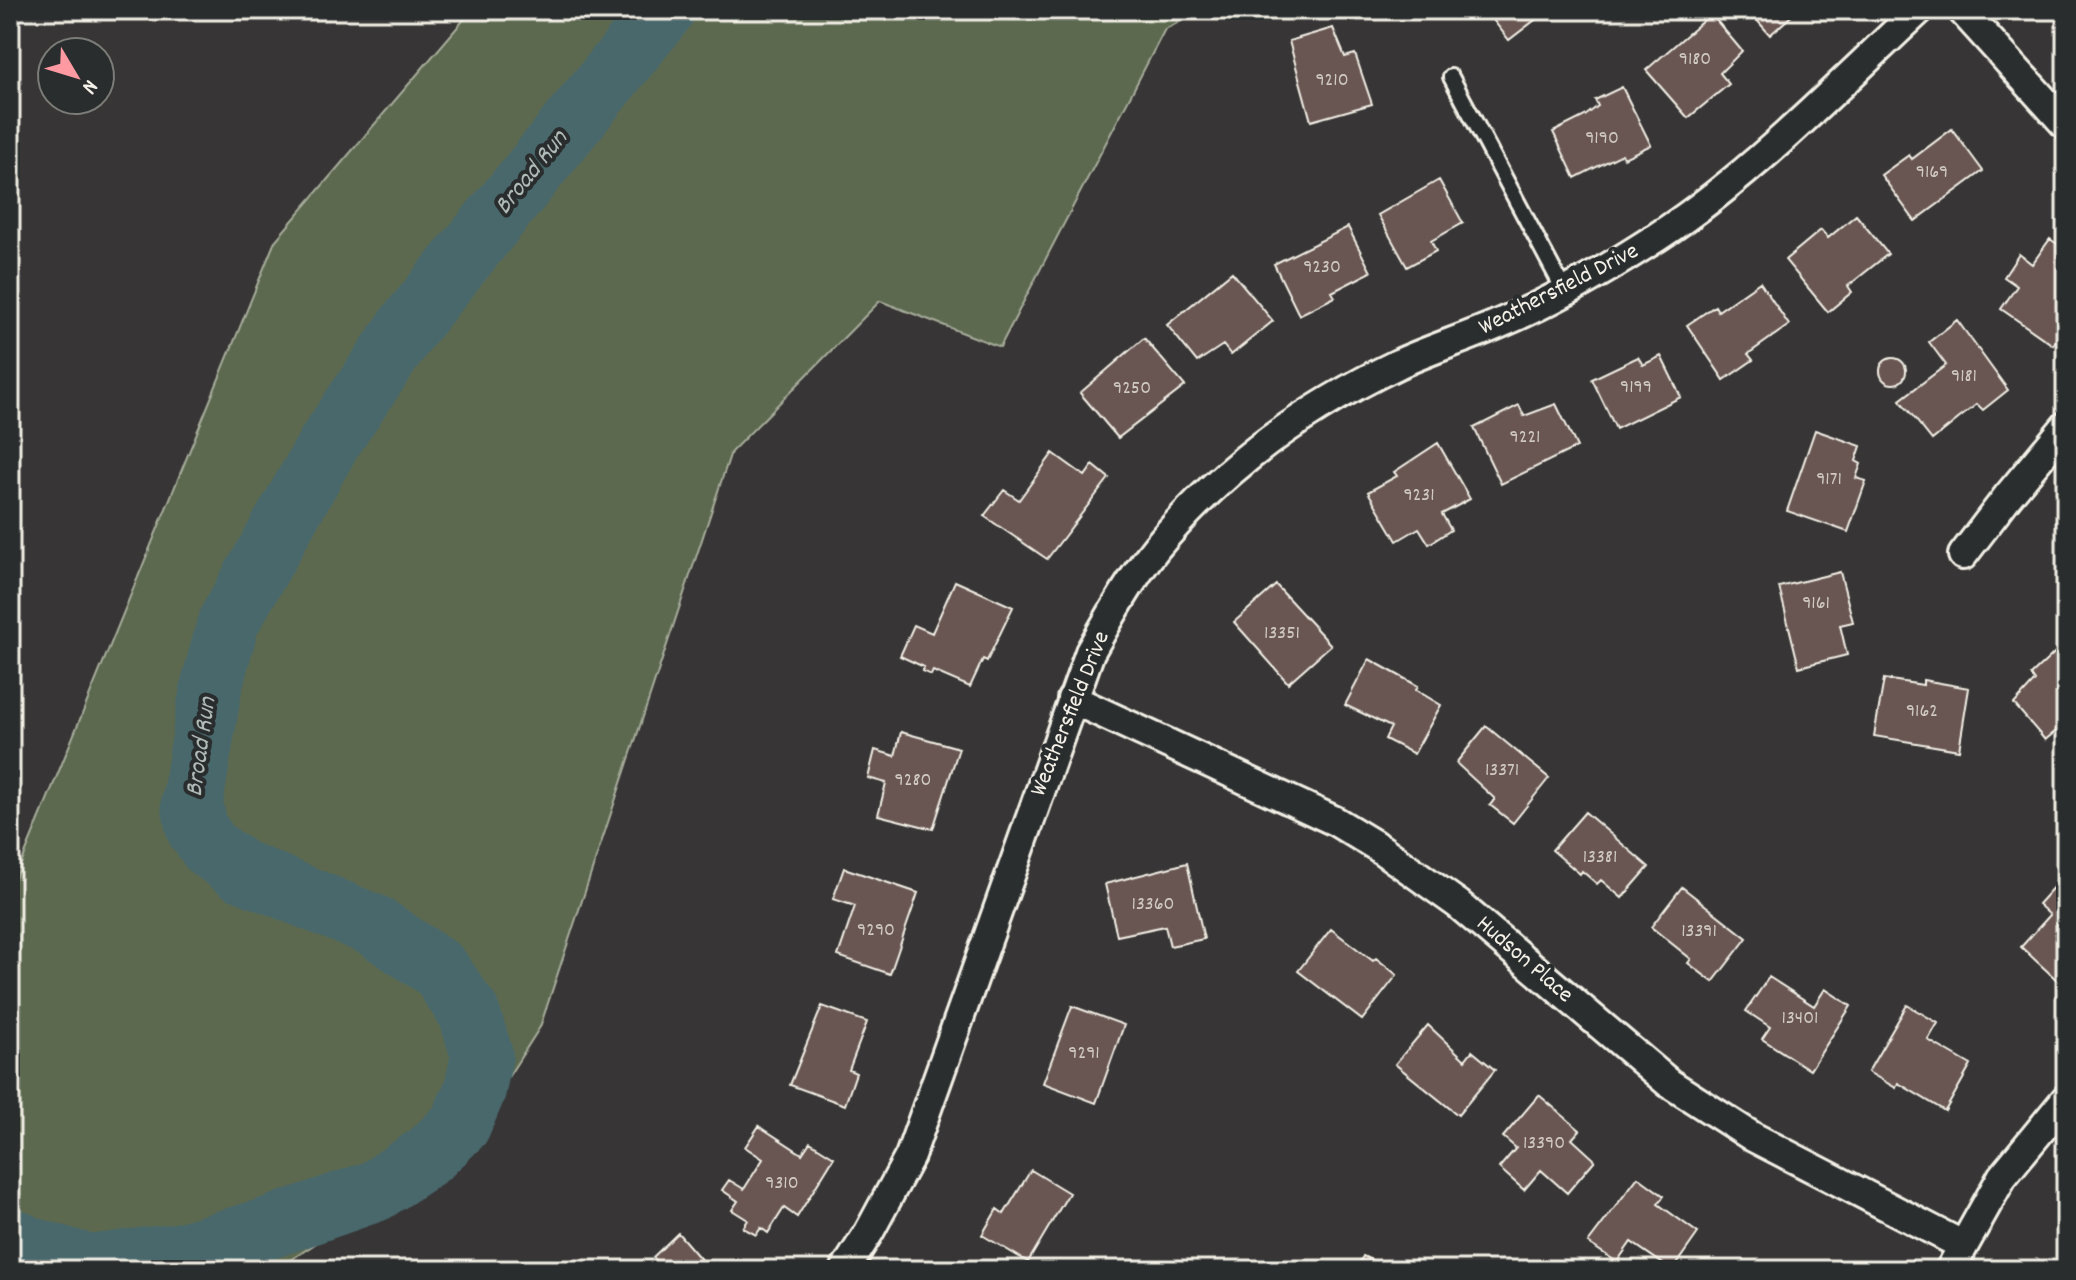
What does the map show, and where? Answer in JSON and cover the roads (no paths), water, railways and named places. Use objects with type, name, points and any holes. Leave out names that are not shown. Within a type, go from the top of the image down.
[{"type":"street","name":"Weathersfield Drive","points":[[845,1270],[910,1156],[1090,652],[1124,593],[1164,537],[1211,487],[1264,443],[1328,401],[1399,364],[1507,321],[1565,292],[1645,245],[1702,206],[1769,150],[1919,10]]},
{"type":"street","points":[[1962,10],[2066,125]]},
{"type":"street","points":[[1963,555],[2066,426]]},
{"type":"street","name":"Hudson Place","points":[[1072,699],[1335,821],[1378,847],[1458,904],[1669,1083],[1956,1258]]},
{"type":"street","points":[[1956,1258],[2002,1177],[2066,1099]]},
{"type":"lane","points":[[1451,77],[1565,292]]},
{"type":"waterway","name":"Broad Run","points":[[10,1238],[28,1247],[90,1266],[179,1254],[266,1229],[375,1191],[429,1155],[460,1125],[475,1090],[482,1055],[469,1013],[439,969],[375,926],[240,870],[210,848],[197,829],[192,803],[211,688],[228,623],[329,443],[409,325],[664,10]]}]
